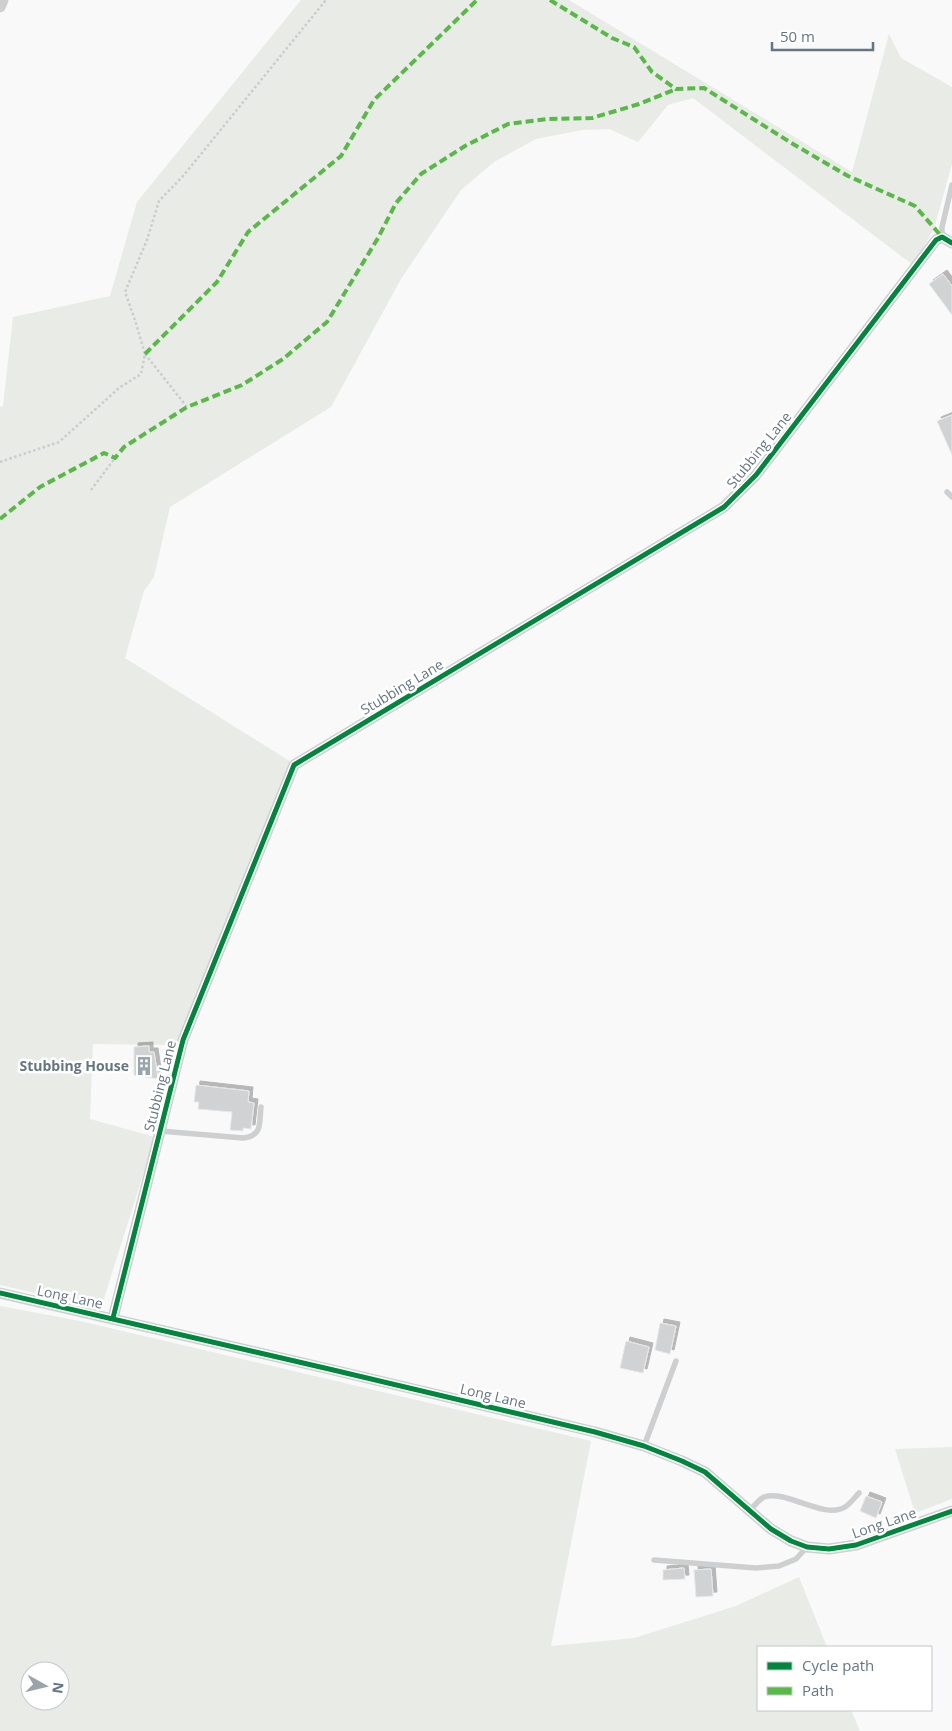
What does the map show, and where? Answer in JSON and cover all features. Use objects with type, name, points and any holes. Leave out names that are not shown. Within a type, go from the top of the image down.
[{"type":"street","points":[[0,6],[3,0]]},
{"type":"street","name":"Stubbing Lane","points":[[113,1318],[183,1040],[294,765],[724,507],[756,474],[936,240],[947,240]]},
{"type":"street","name":"Long Lane","points":[[0,1293],[595,1432],[644,1446],[682,1460],[705,1472],[771,1529],[791,1541],[807,1547],[829,1549],[856,1545],[952,1511]]},
{"type":"lane","points":[[947,240],[942,227],[952,185]]},
{"type":"lane","points":[[947,492],[952,497]]},
{"type":"lane","points":[[160,1131],[250,1137],[254,1136],[258,1131],[261,1107]]},
{"type":"lane","points":[[644,1446],[676,1361]]},
{"type":"lane","points":[[750,1511],[756,1503],[765,1497],[777,1496],[834,1511],[846,1507],[859,1493]]},
{"type":"lane","points":[[654,1560],[756,1568],[779,1566],[796,1559],[807,1547]]},
{"type":"path","points":[[187,407],[145,354],[125,292],[147,240],[159,201],[184,175],[326,0]]},
{"type":"path","points":[[0,462],[59,442],[119,388],[141,374],[145,354]]},
{"type":"path","points":[[91,490],[115,458]]},
{"type":"shaded area","points":[[301,0],[569,0],[852,172],[889,34],[901,58],[952,87],[952,164],[934,229],[913,265],[693,98],[668,105],[638,142],[609,129],[582,130],[536,139],[494,162],[461,190],[401,279],[331,407],[170,507],[154,577],[144,591],[125,658],[291,762],[176,1045],[93,1044],[90,1119],[155,1137],[101,1308],[0,1285],[0,407],[3,406],[13,317],[110,296],[137,202]]},
{"type":"shaded area","points":[[0,1306],[80,1321],[591,1441],[551,1646],[634,1638],[736,1606],[799,1577],[827,1646],[757,1646],[757,1711],[851,1711],[860,1731],[0,1731]]},
{"type":"shaded area","points":[[952,1447],[952,1499],[915,1513],[895,1449]]},
{"type":"building","points":[[943,274],[952,286],[952,315],[929,284]]},
{"type":"building","points":[[952,415],[952,455],[937,421]]},
{"type":"building","name":"Stubbing House","points":[[149,1046],[149,1052],[154,1052],[158,1079],[134,1075],[134,1047]]},
{"type":"building","points":[[196,1085],[249,1091],[248,1102],[254,1103],[251,1129],[243,1128],[243,1131],[230,1130],[232,1112],[198,1109],[199,1102],[194,1102]]},
{"type":"building","points":[[660,1323],[676,1326],[670,1354],[655,1350]]},
{"type":"building","points":[[626,1341],[649,1347],[643,1373],[620,1368]]},
{"type":"building","points":[[866,1496],[882,1502],[876,1518],[860,1511]]},
{"type":"building","points":[[684,1568],[685,1579],[663,1580],[663,1570]]},
{"type":"building","points":[[711,1569],[713,1596],[696,1597],[694,1570]]},
{"type":"marked path","points":[[145,354],[217,282],[248,232],[341,156],[374,100],[477,0]]},
{"type":"marked path","points":[[550,0],[612,38],[634,47],[652,72],[676,89],[704,88],[848,176],[915,206],[942,237]]},
{"type":"marked path","points":[[0,519],[40,487],[104,453],[115,458],[124,447],[187,407],[242,385],[283,359],[327,322],[378,238],[396,203],[421,174],[465,146],[508,124],[548,119],[592,118],[639,104],[676,89]]},
{"type":"cycle path","points":[[113,1318],[183,1040],[294,765],[724,507],[756,475],[936,240],[942,237],[952,243]]},
{"type":"cycle path","points":[[0,1293],[595,1432],[644,1446],[705,1472],[771,1529],[791,1541],[807,1547],[829,1549],[856,1545],[952,1511]]},
{"type":"place","name":"Stubbing House","points":[[144,1066]]}]
